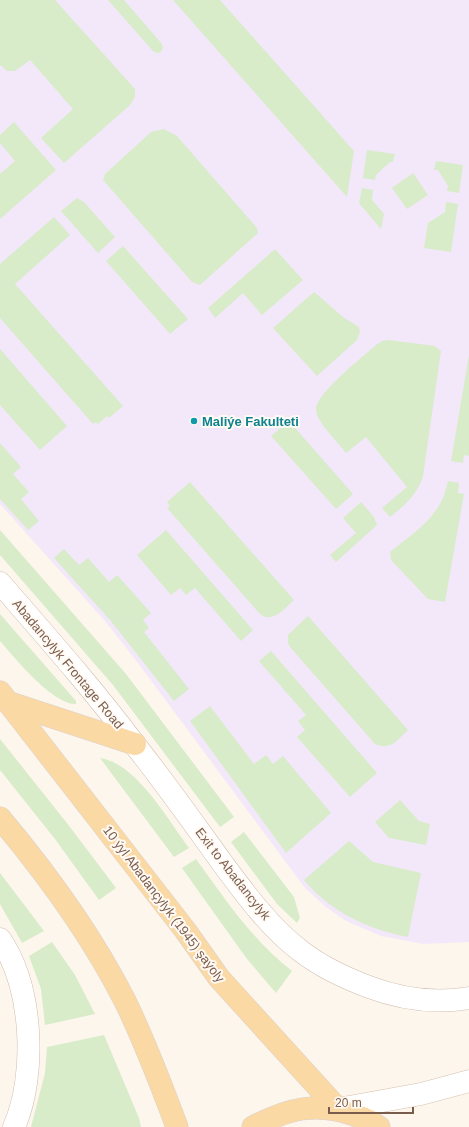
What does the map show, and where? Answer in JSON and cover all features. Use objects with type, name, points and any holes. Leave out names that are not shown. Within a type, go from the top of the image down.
[{"type":"main road","points":[[5,698],[135,744]]},
{"type":"main road","name":"10 ýyl Abadançylyk (1945) şaýoly","points":[[5,698],[185,930],[219,978],[338,1109]]},
{"type":"main road","points":[[0,818],[64,902],[108,971],[125,1001],[156,1070],[177,1127]]},
{"type":"main road","points":[[253,1127],[275,1115],[306,1108],[338,1109],[372,1122],[378,1127]]},
{"type":"street","name":"Abadancylyk Frontage Road","points":[[0,583],[135,744]]},
{"type":"street","name":"Exit to Abadancylyk","points":[[135,744],[248,897],[278,931],[301,951],[325,968],[380,991],[408,998],[432,1001],[469,998]]},
{"type":"street","points":[[0,939],[5,947],[17,976],[27,1017],[27,1070],[22,1099],[14,1127]]},
{"type":"street","points":[[338,1109],[421,1094],[469,1081]]},
{"type":"shaded area","points":[[0,0],[469,0],[469,942],[423,944],[381,936],[346,921],[326,907],[305,888],[138,663],[105,621],[0,504]]},
{"type":"green space","points":[[0,0],[55,0],[135,89],[135,97],[130,105],[64,163],[41,138],[73,109],[30,60],[15,71],[7,71],[0,65]]},
{"type":"green space","points":[[108,0],[124,0],[162,44],[163,48],[161,52],[157,53],[153,51]]},
{"type":"green space","points":[[173,0],[220,0],[354,151],[347,197]]},
{"type":"green space","points":[[14,122],[56,170],[0,219],[0,174],[15,161],[0,143],[0,135]]},
{"type":"green space","points":[[164,129],[177,136],[257,228],[258,233],[200,285],[192,282],[103,180],[105,174],[151,132]]},
{"type":"green space","points":[[367,150],[395,154],[393,162],[390,162],[376,175],[375,180],[363,178]]},
{"type":"green space","points":[[436,161],[463,165],[459,193],[447,191],[448,186],[438,170],[434,170]]},
{"type":"green space","points":[[413,173],[428,195],[407,209],[392,188]]},
{"type":"green space","points":[[362,188],[373,190],[372,200],[384,214],[381,229],[359,203]]},
{"type":"green space","points":[[77,198],[84,202],[115,237],[98,253],[61,211]]},
{"type":"green space","points":[[446,202],[458,204],[451,252],[424,248],[428,223],[445,212]]},
{"type":"green space","points":[[54,217],[70,235],[15,284],[123,406],[109,418],[107,416],[98,424],[96,422],[93,424],[0,318],[0,264]]},
{"type":"green space","points":[[123,246],[188,319],[170,334],[106,261]]},
{"type":"green space","points":[[275,249],[303,280],[262,315],[243,293],[215,318],[208,308]]},
{"type":"green space","points":[[314,292],[343,317],[359,327],[360,332],[357,340],[317,376],[273,328]]},
{"type":"green space","points":[[389,340],[435,346],[441,351],[423,476],[414,494],[390,517],[382,508],[407,487],[366,437],[346,453],[324,427],[317,415],[316,410],[323,395],[341,376],[376,345],[382,341]]},
{"type":"green space","points":[[0,349],[67,426],[40,450],[0,405]]},
{"type":"green space","points":[[469,355],[469,456],[464,455],[463,463],[451,461]]},
{"type":"green space","points":[[289,421],[353,494],[336,509],[271,436]]},
{"type":"green space","points":[[0,443],[21,467],[13,474],[29,492],[21,499],[39,521],[28,530],[0,499]]},
{"type":"green space","points":[[448,481],[459,483],[458,493],[464,494],[445,602],[428,599],[391,560],[390,552],[426,522],[434,513],[445,493]]},
{"type":"green space","points":[[190,482],[294,600],[283,611],[270,617],[265,617],[260,614],[167,508],[170,506],[167,502]]},
{"type":"green space","points":[[361,502],[374,517],[377,525],[336,562],[330,555],[356,533],[343,518]]},
{"type":"green space","points":[[0,530],[126,674],[234,817],[220,827],[113,685],[0,555]]},
{"type":"green space","points":[[166,530],[253,630],[241,641],[195,588],[186,595],[180,588],[171,595],[137,555]]},
{"type":"green space","points":[[64,549],[79,565],[88,558],[109,582],[117,575],[151,613],[143,620],[149,628],[144,632],[189,689],[174,701],[110,620],[54,558]]},
{"type":"green space","points":[[0,614],[76,701],[76,704],[56,697],[46,689],[24,668],[0,641]]},
{"type":"green space","points":[[308,616],[408,730],[397,741],[385,746],[375,744],[290,647],[288,643],[288,635]]},
{"type":"green space","points":[[271,651],[377,773],[350,797],[297,737],[305,730],[298,721],[306,715],[259,661]]},
{"type":"green space","points":[[210,706],[254,764],[266,755],[273,764],[283,756],[331,813],[286,853],[190,721]]},
{"type":"green space","points":[[0,739],[116,888],[99,900],[55,839],[0,770]]},
{"type":"green space","points":[[100,758],[113,762],[126,770],[138,781],[150,794],[189,848],[174,857]]},
{"type":"green space","points":[[400,800],[419,821],[430,824],[426,845],[389,838],[375,822]]},
{"type":"green space","points":[[244,832],[294,897],[300,918],[297,923],[277,904],[231,842]]},
{"type":"green space","points":[[349,841],[373,862],[421,873],[408,937],[378,929],[351,918],[326,901],[304,880]]},
{"type":"green space","points":[[196,859],[229,904],[264,946],[292,971],[276,993],[247,959],[182,868]]},
{"type":"green space","points":[[0,873],[44,931],[22,943],[0,904]]},
{"type":"green space","points":[[52,942],[75,975],[95,1014],[45,1025],[41,989],[29,956]]},
{"type":"green space","points":[[104,1035],[139,1118],[141,1127],[31,1127],[45,1073],[47,1047]]},
{"type":"place","name":"Maliýe Fakulteti","points":[[194,421]]}]
